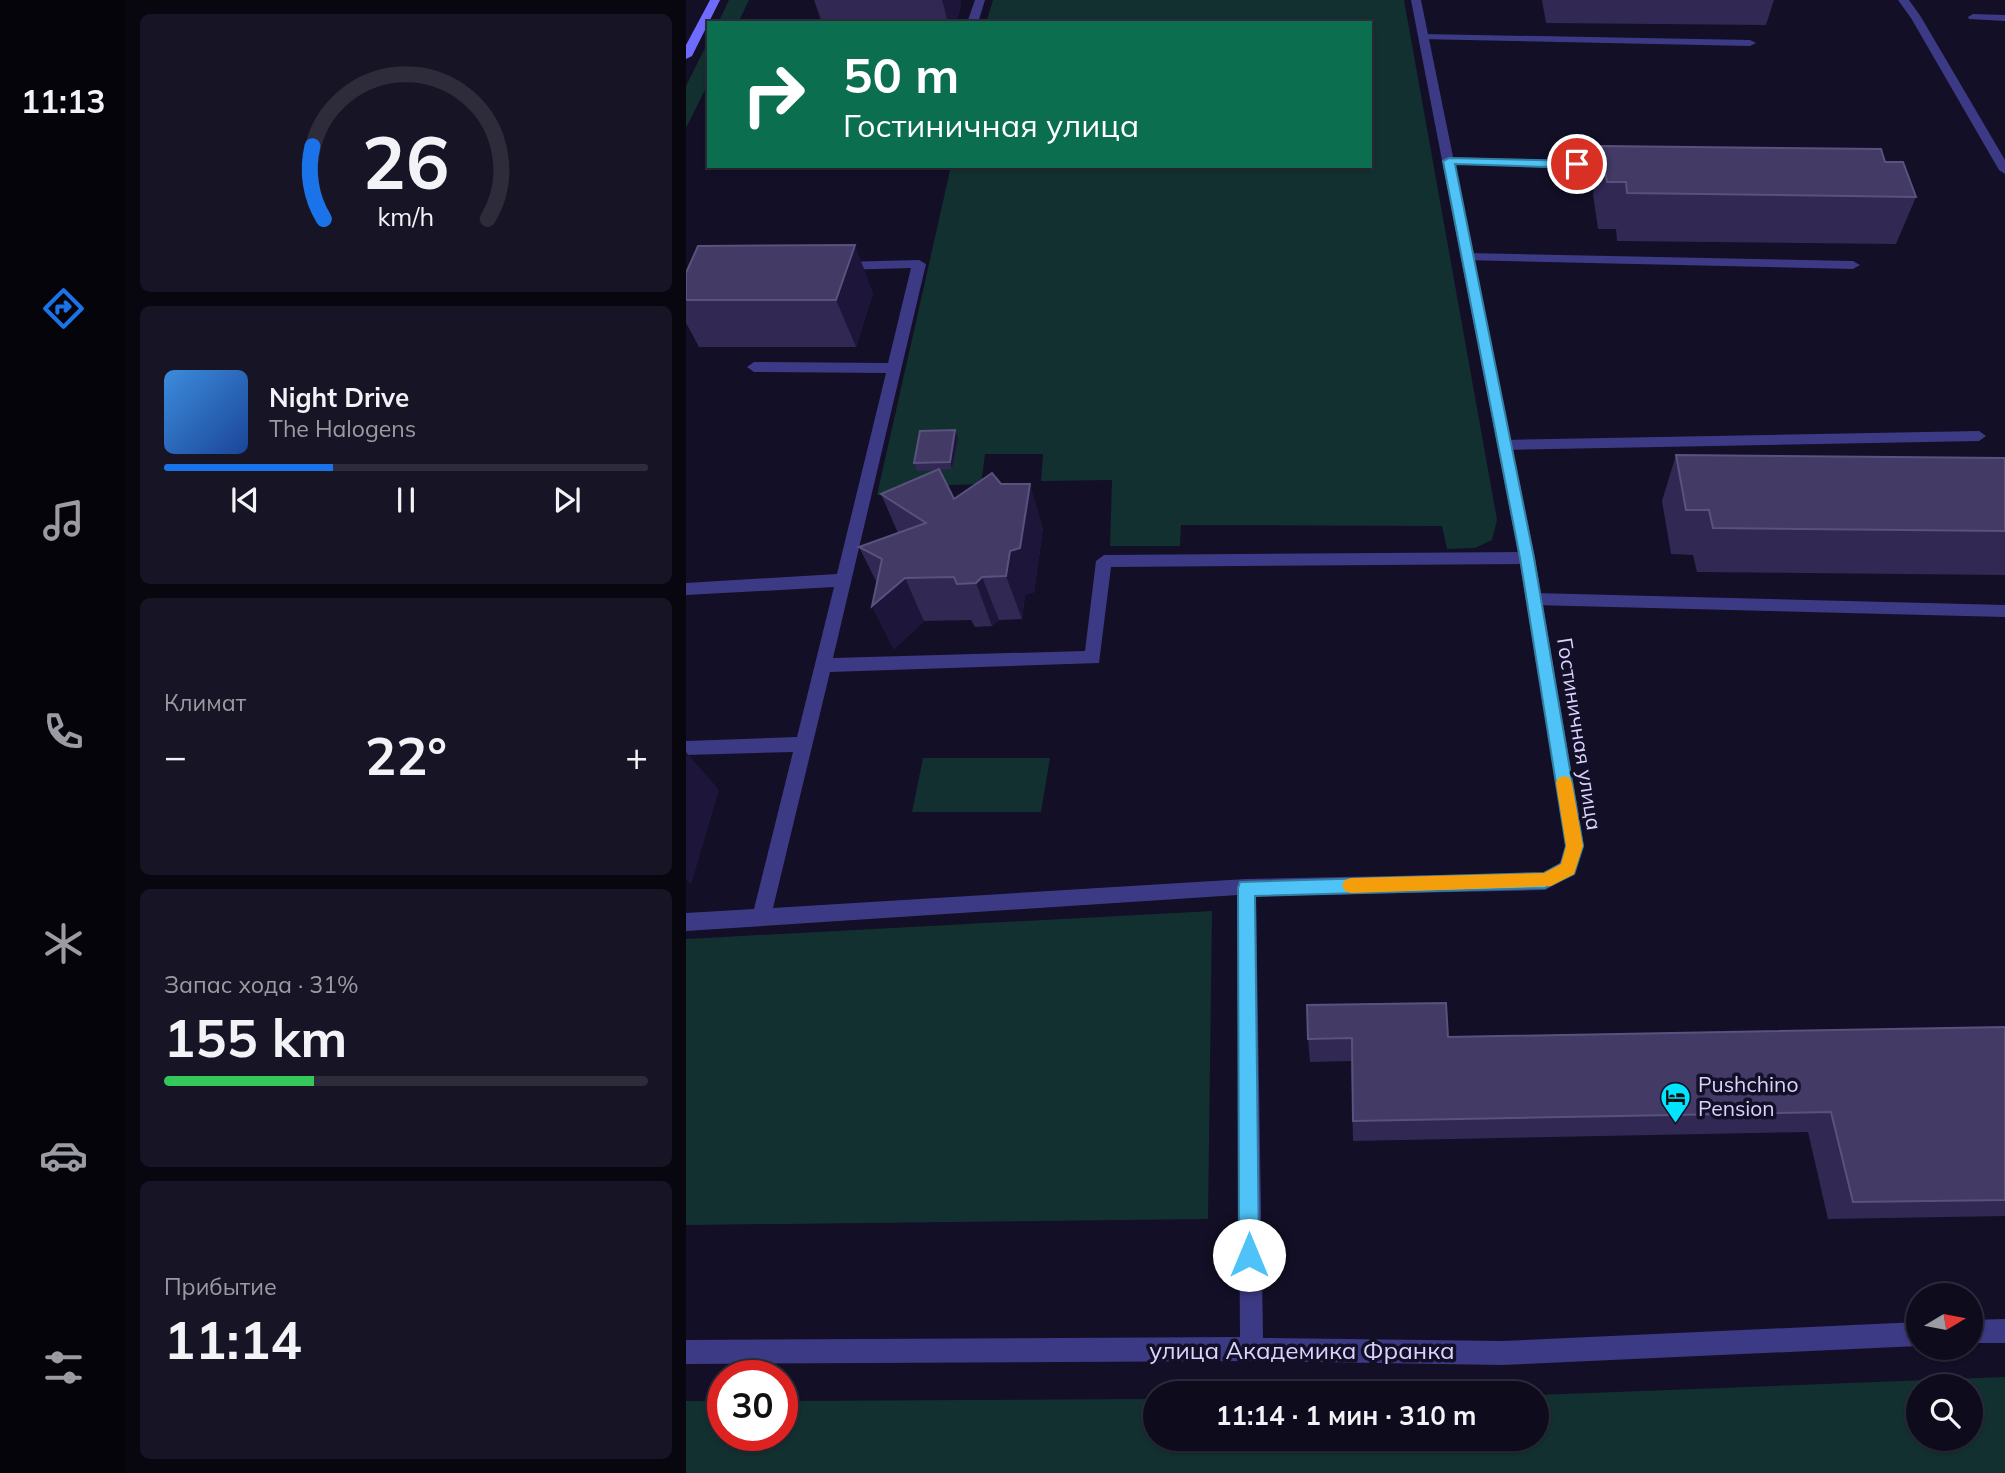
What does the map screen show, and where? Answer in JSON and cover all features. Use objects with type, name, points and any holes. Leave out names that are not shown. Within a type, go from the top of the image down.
[{"type":"main road","points":[[686,56],[715,0]]},
{"type":"street","points":[[973,21],[980,0]]},
{"type":"street","name":"Гостиничная улица","points":[[686,922],[1246,888],[1545,880],[1568,869],[1575,846],[1527,558],[1416,0]]},
{"type":"street","points":[[1903,0],[1916,17],[2005,170]]},
{"type":"street","points":[[1973,17],[2005,18]]},
{"type":"street","points":[[1423,37],[1750,43]]},
{"type":"street","points":[[1449,161],[1636,166]]},
{"type":"street","points":[[1467,257],[1853,265]]},
{"type":"street","points":[[761,918],[919,264],[823,266]]},
{"type":"street","points":[[754,367],[894,368]]},
{"type":"street","points":[[1504,445],[1979,436]]},
{"type":"street","points":[[823,665],[1093,659],[1104,561],[1527,558]]},
{"type":"street","points":[[686,589],[844,580]]},
{"type":"street","points":[[1534,599],[2005,611]]},
{"type":"street","points":[[686,748],[803,744]]},
{"type":"street","points":[[1246,888],[1252,1349]]},
{"type":"street","points":[[1983,1332],[2005,1331]]},
{"type":"street","name":"улица Академика Франка","points":[[686,1352],[1252,1349],[1502,1353],[1906,1335]]},
{"type":"green space","points":[[729,0],[749,0],[739,21],[719,21]]},
{"type":"green space","points":[[993,0],[1404,0],[1497,520],[1492,540],[1475,548],[1447,549],[1442,526],[1181,525],[1180,546],[1110,546],[1112,480],[1041,481],[1043,454],[985,454],[981,484],[902,487],[900,494],[877,495],[951,168],[1372,168],[1372,21],[987,21]]},
{"type":"green space","points":[[707,44],[707,86],[686,128],[686,86]]},
{"type":"green space","points":[[923,758],[1050,758],[1041,812],[912,812]]},
{"type":"green space","points":[[1212,911],[1208,1219],[686,1225],[686,939]]},
{"type":"green space","points":[[2005,1377],[2005,1473],[686,1473],[686,1401],[707,1401],[707,1451],[798,1451],[798,1401],[1143,1399],[1143,1451],[1549,1451],[1549,1395],[1906,1381],[1906,1451],[1983,1451],[1983,1378]]},
{"type":"building","points":[[1601,146],[1881,149],[1885,162],[1903,162],[1916,197],[1627,193],[1626,182],[1607,182]]},
{"type":"building","points":[[855,245],[836,300],[686,300],[686,273],[698,246]]},
{"type":"building","points":[[955,430],[950,462],[914,463],[920,431]]},
{"type":"building","points":[[1676,455],[2005,458],[2005,531],[1713,528],[1709,510],[1686,510]]},
{"type":"building","points":[[939,469],[954,499],[992,473],[1001,484],[1030,484],[1020,548],[1010,551],[1006,576],[982,577],[976,583],[957,584],[954,577],[905,578],[872,606],[882,559],[859,547],[926,523],[881,494]]},
{"type":"building","name":"Pushchino Pension","points":[[1446,1003],[1448,1037],[2005,1027],[2005,1200],[1853,1202],[1831,1112],[1353,1121],[1352,1038],[1308,1039],[1307,1005]]},
{"type":"slow traffic","points":[[1351,885],[1545,880],[1568,869],[1575,846],[1564,783]]},
{"type":"place","name":"Pushchino Pension","points":[[1675,1124]]},
{"type":"route","points":[[1249,1255],[1246,888],[1545,880],[1568,869],[1575,846],[1527,558],[1449,161],[1577,164]]}]
